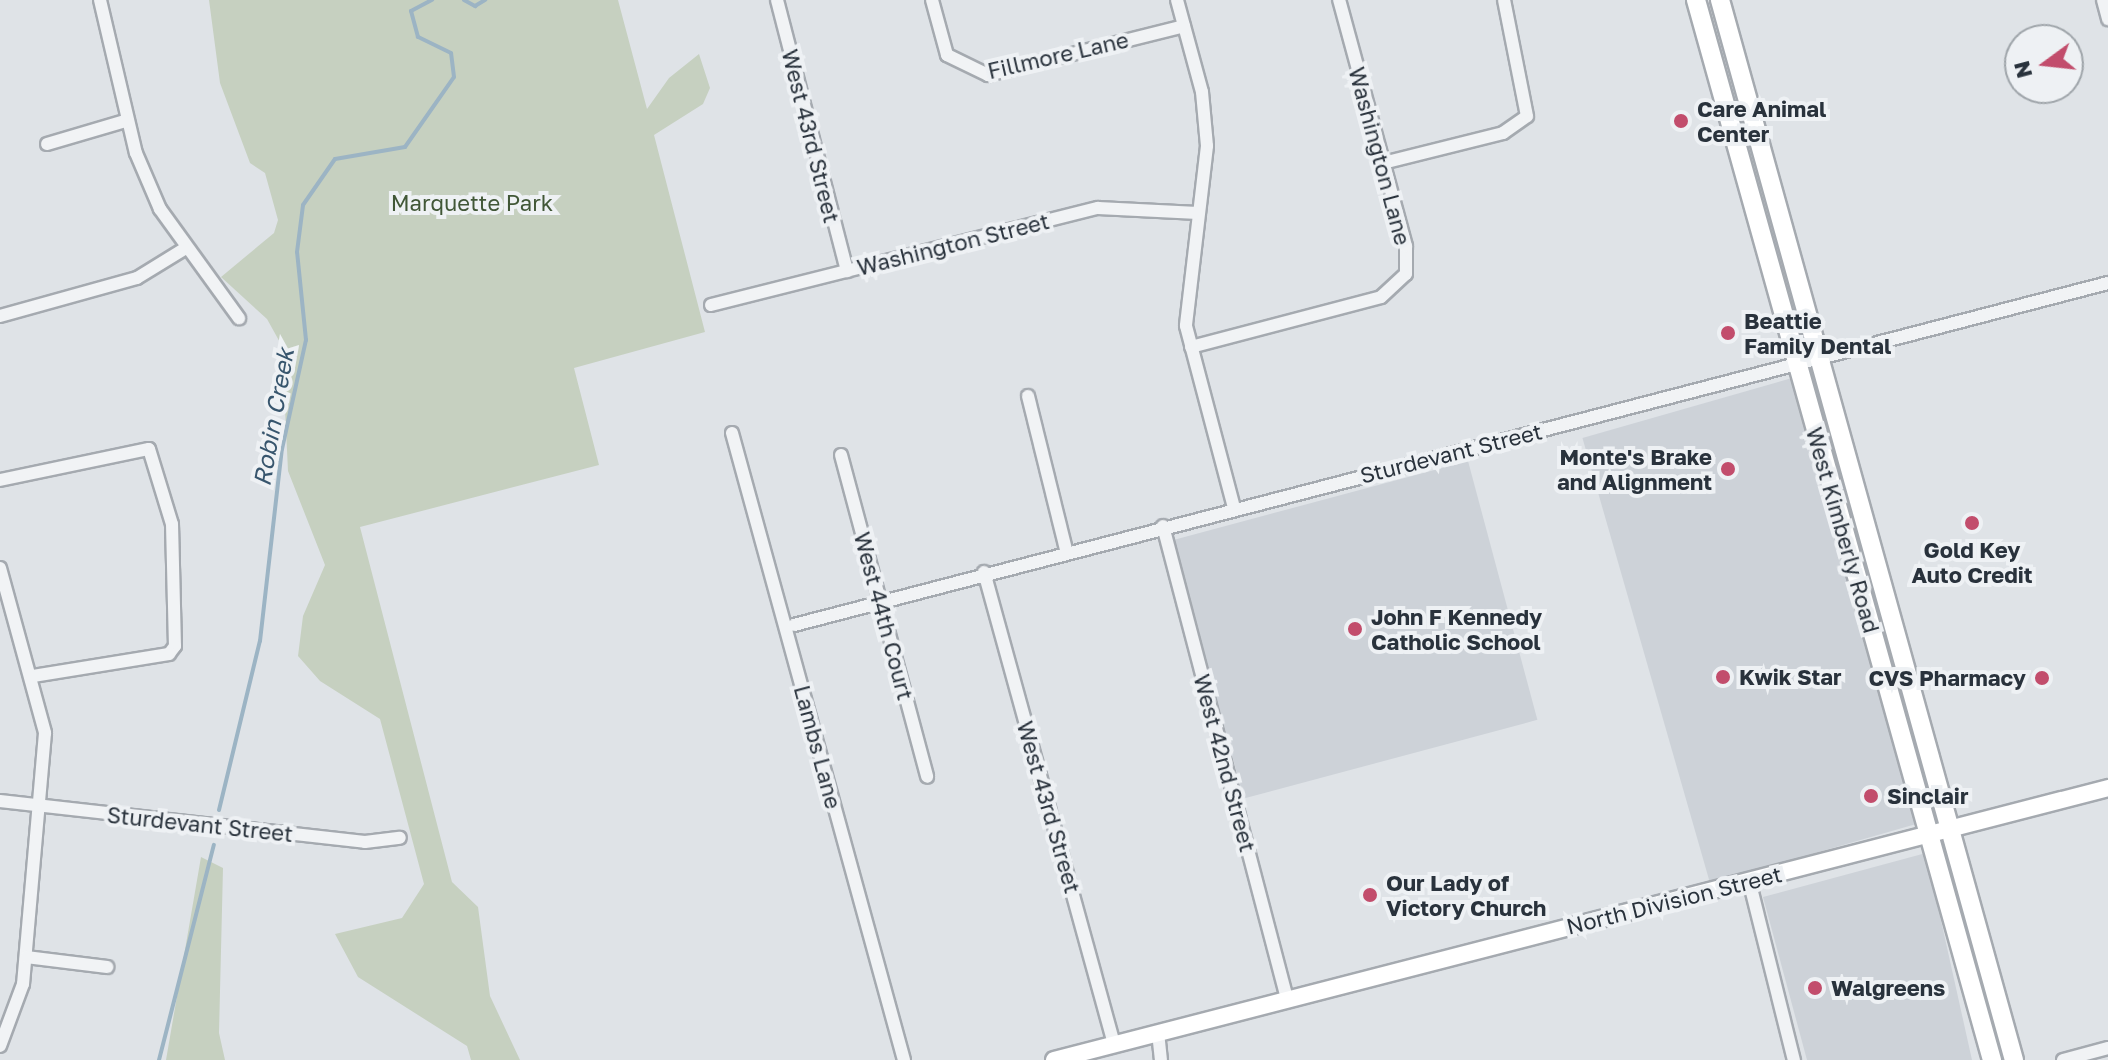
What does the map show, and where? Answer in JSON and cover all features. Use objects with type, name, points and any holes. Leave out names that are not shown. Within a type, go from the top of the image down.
[{"type":"main road","name":"West Kimberly Road","points":[[1696,0],[1992,1060]]},
{"type":"main road","name":"West Kimberly Road","points":[[1720,0],[2014,1060]]},
{"type":"main road","name":"North Division Street","points":[[1054,1060],[2108,788]]},
{"type":"street","points":[[100,0],[125,121],[160,209],[239,318]]},
{"type":"street","name":"West 43rd Street","points":[[777,0],[847,271]]},
{"type":"street","name":"Fillmore Lane","points":[[932,0],[947,55],[988,75],[1184,26]]},
{"type":"street","points":[[1177,0],[1202,92],[1207,146],[1185,294],[1191,347],[1234,508]]},
{"type":"street","name":"Washington Lane","points":[[1191,347],[1395,290],[1406,274],[1406,246],[1339,0]]},
{"type":"street","points":[[1383,163],[1503,133],[1527,116],[1504,0]]},
{"type":"street","points":[[2103,0],[2108,19]]},
{"type":"street","points":[[47,144],[125,121]]},
{"type":"street","name":"Washington Street","points":[[711,305],[1098,208],[1198,213]]},
{"type":"street","points":[[0,316],[137,278],[186,248]]},
{"type":"street","name":"Sturdevant Street","points":[[794,625],[1066,550],[2108,283]]},
{"type":"street","points":[[1028,396],[1066,550]]},
{"type":"street","name":"Lambs Lane","points":[[732,433],[904,1060]]},
{"type":"street","points":[[0,480],[149,449],[172,524],[175,646],[158,661],[33,676]]},
{"type":"street","name":"West 44th Court","points":[[841,455],[927,777]]},
{"type":"street","name":"West 42nd Street","points":[[1163,526],[1287,999]]},
{"type":"street","points":[[0,568],[33,676],[45,733],[26,957],[15,1015],[0,1046]]},
{"type":"street","name":"West 43rd Street","points":[[984,572],[1114,1043]]},
{"type":"street","name":"Sturdevant Street","points":[[0,801],[365,842],[400,838]]},
{"type":"street","points":[[1749,880],[1794,1060]]},
{"type":"street","points":[[26,957],[107,967]]},
{"type":"street","points":[[1158,1032],[1161,1060]]},
{"type":"street","points":[[2063,1060],[2108,1048]]},
{"type":"shaded area","points":[[1792,378],[1920,823],[1710,883],[1582,438]]},
{"type":"shaded area","name":"John F Kennedy Catholic School","points":[[1468,461],[1537,720],[1244,799],[1174,540]]},
{"type":"shaded area","points":[[1926,853],[1972,1060],[1807,1060],[1763,897]]},
{"type":"green space","name":"Marquette Park","points":[[209,0],[618,0],[647,109],[669,78],[699,54],[710,88],[703,104],[654,135],[705,332],[574,368],[599,465],[360,527],[452,882],[478,907],[490,996],[520,1060],[471,1060],[467,1046],[358,977],[335,934],[402,918],[424,884],[380,719],[320,681],[298,656],[303,616],[325,565],[288,471],[282,346],[267,319],[221,277],[274,233],[278,220],[265,173],[250,163],[220,83]]},
{"type":"green space","points":[[201,857],[223,868],[219,1033],[225,1060],[166,1060]]},
{"type":"waterway","name":"Robin Creek","points":[[219,810],[260,641],[282,449],[306,340],[297,252],[303,205],[335,159],[405,147],[454,77],[451,53],[418,37],[411,11],[432,0]]},
{"type":"waterway","name":"Robin Creek","points":[[464,0],[475,6],[485,0]]},
{"type":"waterway","name":"Robin Creek","points":[[159,1060],[214,845]]},
{"type":"place","name":"Care Animal Center","points":[[1681,121]]},
{"type":"place","name":"Beattie Family Dental","points":[[1728,333]]},
{"type":"place","name":"Monte's Brake and Alignment","points":[[1728,469]]},
{"type":"place","name":"Gold Key Auto Credit","points":[[1972,523]]},
{"type":"place","name":"John F Kennedy Catholic School","points":[[1355,629]]},
{"type":"place","name":"Kwik Star","points":[[1723,677]]},
{"type":"place","name":"CVS Pharmacy","points":[[2042,678]]},
{"type":"place","name":"Sinclair","points":[[1871,796]]},
{"type":"place","name":"Our Lady of Victory Church","points":[[1370,895]]},
{"type":"place","name":"Walgreens","points":[[1815,988]]}]
